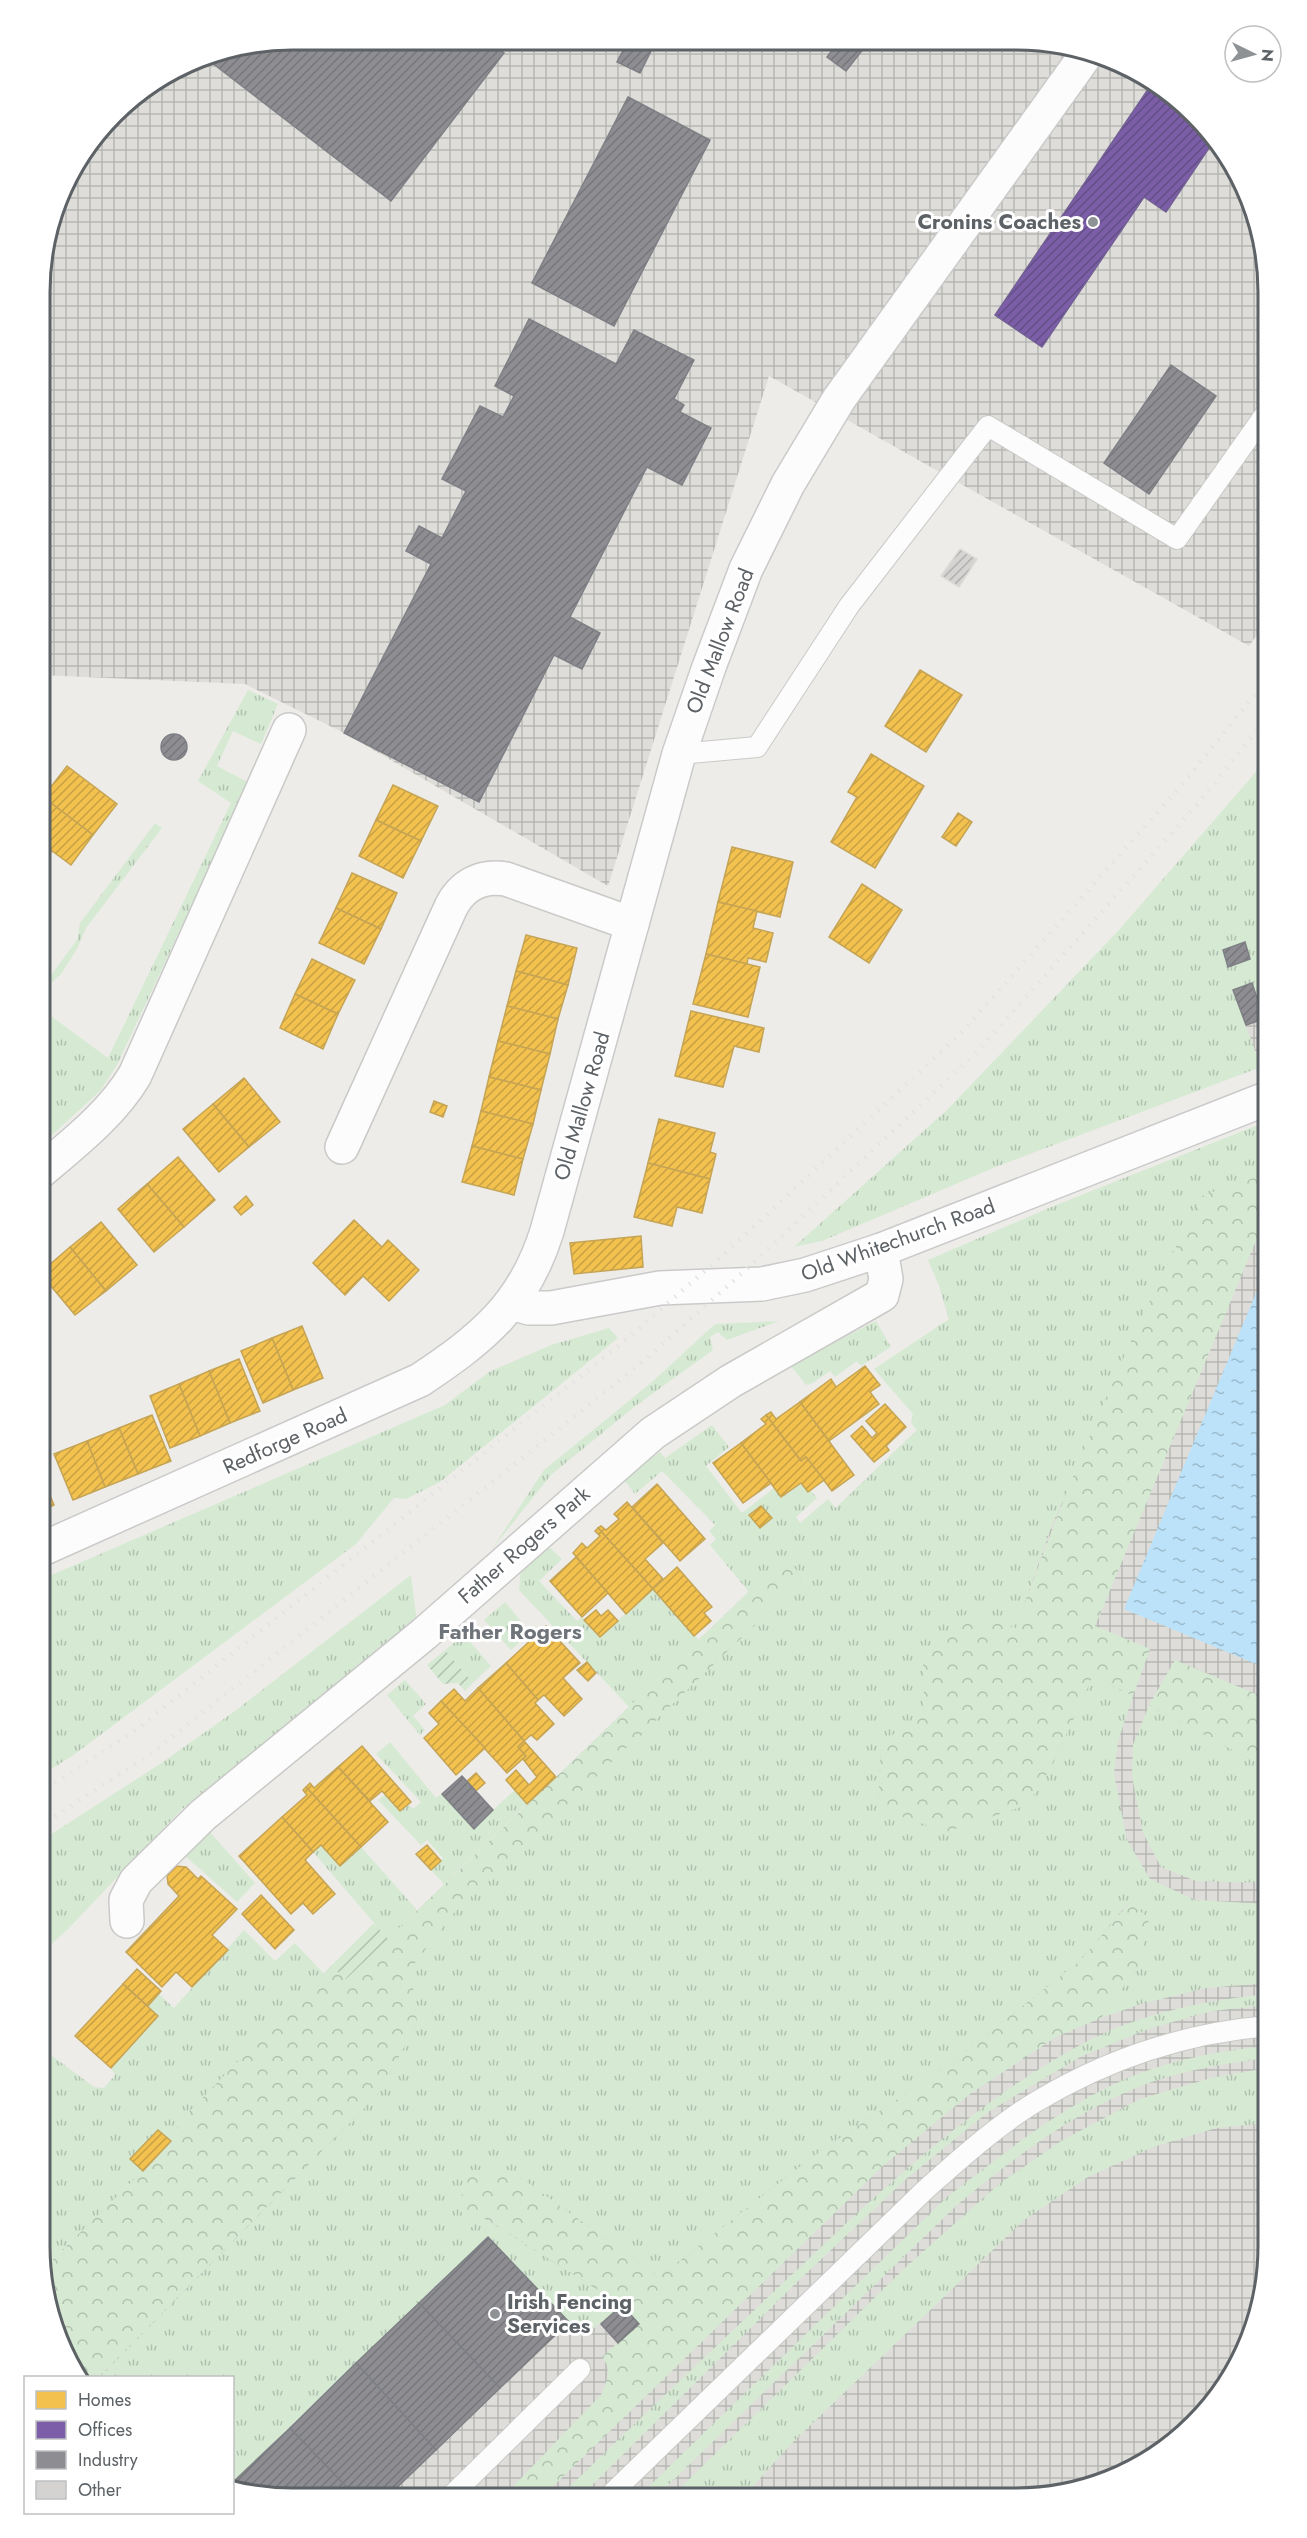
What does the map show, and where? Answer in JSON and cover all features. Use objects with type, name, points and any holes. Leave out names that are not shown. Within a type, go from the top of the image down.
[{"type":"street","name":"Old Mallow Road","points":[[511,1303],[525,1284],[541,1250],[584,1104],[679,754],[746,569],[788,484],[839,399],[1083,59]]},
{"type":"street","points":[[50,1163],[109,1111],[124,1094],[135,1075],[289,730]]},
{"type":"street","points":[[342,1147],[447,916],[457,896],[465,888],[483,879],[494,877],[506,879],[632,924]]},
{"type":"street","name":"Old Whitechurch Road","points":[[511,1303],[529,1308],[551,1308],[660,1288],[762,1284],[805,1275],[881,1250],[1258,1102]]},
{"type":"street","name":"Father Rogers Park","points":[[127,1921],[126,1900],[136,1881],[203,1815],[424,1634],[653,1433],[731,1381],[882,1295],[886,1279],[881,1250]]},
{"type":"street","name":"Redforge Road","points":[[50,1546],[420,1380],[465,1350],[492,1326],[511,1303]]},
{"type":"lane","points":[[679,754],[757,747],[849,606],[988,426],[1177,539],[1258,424]]},
{"type":"lane","points":[[617,2488],[926,2189],[982,2141],[1033,2103],[1087,2075],[1141,2052],[1230,2029],[1258,2027]]},
{"type":"lane","points":[[459,2488],[580,2369]]},
{"type":"shaded area","points":[[275,50],[1032,50],[1063,54],[1094,62],[1123,74],[1150,90],[1175,109],[1198,132],[1217,157],[1233,184],[1245,213],[1253,244],[1258,291],[1258,633],[1249,646],[769,376],[608,886],[344,733],[245,684],[50,675],[50,275],[54,244],[62,213],[74,184],[99,144],[120,120],[144,99],[184,74],[213,62],[244,54]]},
{"type":"shaded area","points":[[1258,932],[1258,1059],[1216,947]]},
{"type":"shaded area","points":[[1258,1177],[1258,2247],[1253,2294],[1245,2325],[1233,2354],[1208,2394],[1187,2418],[1163,2439],[1123,2464],[1094,2476],[1063,2484],[1032,2488],[275,2488],[255,2485],[234,2387],[234,2376],[87,2376],[74,2354],[62,2325],[54,2294],[50,2262],[143,2171],[176,2135],[178,2123],[331,1966],[346,1979],[917,1430],[964,1373],[940,1288]]},
{"type":"green space","points":[[248,690],[278,704],[261,744],[233,731],[217,766],[246,781],[248,785],[117,1065],[100,1091],[50,1137],[50,1015],[108,1058],[231,803],[198,781]]},
{"type":"green space","points":[[1258,770],[1258,1001],[1252,983],[1233,991],[1258,1059],[1258,1068],[998,1166],[822,1241],[794,1247],[947,1110],[1118,931]]},
{"type":"green space","points":[[155,823],[162,828],[86,928],[77,949],[61,974],[50,984],[50,976],[77,940],[80,923]]},
{"type":"green space","points":[[1258,1125],[1258,1176],[1202,1196],[1052,1525],[1016,1628],[924,1659],[924,1713],[881,1743],[878,1807],[1051,1768],[1093,1676],[1133,1696],[1118,1741],[1114,1774],[1127,1840],[1150,1879],[1195,1900],[1258,1903],[1258,1984],[1206,1988],[1141,2004],[1101,2018],[1140,1964],[1128,1903],[1081,1960],[952,2062],[811,2158],[659,2277],[510,2170],[469,2229],[482,2217],[622,2305],[583,2337],[488,2237],[234,2481],[234,2376],[101,2376],[379,2093],[417,2023],[410,1968],[453,1913],[802,1580],[787,1555],[749,1592],[710,1545],[716,1539],[709,1531],[715,1525],[662,1471],[635,1494],[623,1479],[660,1452],[665,1458],[712,1425],[729,1447],[706,1466],[742,1513],[774,1488],[782,1497],[801,1483],[817,1498],[796,1517],[800,1523],[828,1499],[836,1508],[917,1430],[911,1423],[913,1414],[874,1369],[949,1319],[940,1288],[928,1260],[1056,1205]]},
{"type":"green space","points":[[1258,1176],[1258,1244],[1255,1243],[1095,1626],[1150,1649],[1133,1696],[1093,1676],[1051,1768],[1027,1805],[946,1832],[878,1808],[881,1743],[924,1712],[923,1659],[964,1615],[1016,1628],[1078,1463],[1101,1409],[1149,1301],[1202,1196]]},
{"type":"green space","points":[[779,1321],[727,1340],[718,1332],[710,1337],[713,1350],[634,1407],[551,1475],[492,1549],[544,1470],[652,1382],[715,1324]]},
{"type":"green space","points":[[876,1321],[891,1347],[861,1366],[857,1361],[835,1377],[830,1371],[806,1385],[790,1365]]},
{"type":"green space","points":[[609,1328],[618,1338],[440,1482],[406,1499],[394,1498],[356,1544],[72,1756],[50,1770],[50,1576],[445,1405],[489,1372],[551,1345]]},
{"type":"green space","points":[[547,1545],[562,1559],[539,1581],[577,1621],[582,1617],[599,1637],[653,1589],[699,1640],[629,1707],[519,1590],[521,1567]]},
{"type":"green space","points":[[787,1555],[802,1580],[454,1913],[411,1968],[417,2023],[379,2093],[100,2376],[87,2376],[74,2354],[62,2325],[54,2294],[50,2262],[143,2171],[176,2135],[178,2123],[331,1966],[346,1979]]},
{"type":"green space","points":[[411,1575],[417,1623],[181,1810],[50,1946],[50,1835],[160,1764],[235,1711]]},
{"type":"green space","points":[[505,1602],[530,1632],[511,1650],[484,1620]]},
{"type":"green space","points":[[464,1635],[491,1666],[473,1683],[445,1650]]},
{"type":"green space","points":[[445,1650],[473,1683],[465,1691],[458,1683],[443,1684],[427,1665]]},
{"type":"green space","points":[[1175,1660],[1258,1695],[1258,1764],[1149,1705]]},
{"type":"green space","points":[[405,1680],[426,1704],[413,1716],[425,1730],[420,1735],[387,1695]]},
{"type":"green space","points":[[1149,1705],[1258,1764],[1258,1883],[1196,1881],[1161,1867],[1143,1833],[1132,1776],[1133,1745]]},
{"type":"green space","points":[[390,1742],[436,1798],[442,1794],[473,1828],[515,1790],[527,1804],[444,1884],[431,1870],[443,1858],[427,1840],[421,1845],[378,1800],[385,1795],[400,1811],[408,1804],[413,1809],[421,1802],[376,1754]]},
{"type":"green space","points":[[209,1831],[255,1883],[237,1902],[184,1855]]},
{"type":"green space","points":[[321,1845],[340,1866],[361,1847],[417,1910],[388,1939],[313,1852]]},
{"type":"green space","points":[[1129,1903],[1149,1918],[1140,1964],[1101,2018],[1056,2037],[970,2094],[884,2165],[551,2488],[512,2488],[601,2395],[608,2371],[602,2357],[638,2324],[622,2305],[483,2217],[469,2229],[459,2206],[468,2170],[510,2170],[659,2277],[811,2158],[952,2062],[1081,1960]]},
{"type":"green space","points":[[374,1923],[388,1939],[346,1979],[331,1966]]},
{"type":"green space","points":[[244,1930],[275,1961],[295,1943],[324,1974],[178,2123],[176,2135],[171,2141],[157,2130],[131,2159],[143,2171],[50,2262],[50,2054],[94,2087],[104,2088],[115,2075],[111,2068],[158,2016],[148,2006],[159,1994],[174,2008]]},
{"type":"green space","points":[[1258,1995],[1258,2006],[1212,2011],[1148,2029],[1080,2057],[988,2112],[905,2180],[796,2283],[589,2488],[568,2488],[862,2209],[928,2150],[998,2096],[1073,2049],[1119,2027],[1167,2011]]},
{"type":"green space","points":[[1258,2047],[1258,2059],[1191,2071],[1146,2084],[1070,2121],[1023,2153],[957,2205],[665,2488],[647,2488],[947,2197],[1017,2144],[1065,2111],[1116,2083],[1173,2063]]},
{"type":"green space","points":[[1258,2070],[1258,2124],[1216,2128],[1153,2147],[1088,2177],[1024,2220],[795,2440],[751,2488],[680,2488],[906,2267],[999,2184],[1061,2141],[1140,2099],[1211,2078]]},
{"type":"water","points":[[1258,1289],[1258,1665],[1124,1609]]},
{"type":"building: Homes","points":[[920,670],[962,695],[926,752],[885,726]]},
{"type":"building: Homes","points":[[871,754],[924,786],[875,868],[831,842],[857,797],[848,792]]},
{"type":"building: Homes","points":[[67,766],[117,804],[93,835],[50,802],[50,788]]},
{"type":"building: Homes","points":[[393,785],[438,806],[421,841],[376,820]]},
{"type":"building: Homes","points":[[50,802],[93,835],[71,865],[50,849]]},
{"type":"building: Homes","points":[[958,813],[972,822],[956,846],[942,837]]},
{"type":"building: Homes","points":[[376,820],[421,841],[403,878],[359,856]]},
{"type":"building: Homes","points":[[732,847],[793,862],[780,917],[718,902]]},
{"type":"building: Homes","points":[[352,873],[397,893],[381,929],[336,908]]},
{"type":"building: Homes","points":[[862,884],[902,910],[869,963],[829,937]]},
{"type":"building: Homes","points":[[718,902],[757,911],[753,928],[773,933],[766,962],[748,958],[747,964],[706,954]]},
{"type":"building: Homes","points":[[336,908],[381,929],[364,964],[319,943]]},
{"type":"building: Homes","points":[[526,935],[577,948],[568,985],[516,971]]},
{"type":"building: Homes","points":[[706,954],[760,967],[748,1017],[693,1004]]},
{"type":"building: Homes","points":[[312,959],[355,980],[338,1014],[295,994]]},
{"type":"building: Homes","points":[[516,971],[568,985],[558,1019],[507,1006]]},
{"type":"building: Homes","points":[[295,994],[338,1014],[323,1049],[280,1028]]},
{"type":"building: Homes","points":[[507,1006],[558,1019],[550,1054],[498,1041]]},
{"type":"building: Homes","points":[[691,1011],[764,1028],[759,1052],[734,1046],[723,1087],[675,1076]]},
{"type":"building: Homes","points":[[498,1041],[550,1054],[541,1090],[489,1077]]},
{"type":"building: Homes","points":[[489,1077],[541,1090],[533,1124],[481,1111]]},
{"type":"building: Homes","points":[[244,1078],[280,1122],[249,1147],[213,1104]]},
{"type":"building: Homes","points":[[434,1101],[447,1106],[443,1117],[430,1112]]},
{"type":"building: Homes","points":[[213,1104],[249,1147],[219,1172],[183,1129]]},
{"type":"building: Homes","points":[[481,1111],[533,1124],[523,1159],[472,1146]]},
{"type":"building: Homes","points":[[659,1119],[715,1133],[710,1152],[716,1154],[710,1179],[648,1163]]},
{"type":"building: Homes","points":[[472,1146],[523,1159],[514,1195],[462,1182]]},
{"type":"building: Homes","points":[[178,1157],[215,1200],[184,1227],[147,1184]]},
{"type":"building: Homes","points":[[648,1163],[710,1179],[702,1213],[677,1207],[672,1226],[634,1217]]},
{"type":"building: Homes","points":[[147,1184],[184,1227],[154,1252],[118,1209]]},
{"type":"building: Homes","points":[[246,1196],[253,1205],[241,1215],[234,1207]]},
{"type":"building: Homes","points":[[354,1220],[382,1247],[388,1240],[419,1270],[389,1301],[363,1276],[345,1295],[313,1263]]},
{"type":"building: Homes","points":[[101,1222],[137,1265],[106,1291],[70,1247]]},
{"type":"building: Homes","points":[[641,1236],[643,1267],[574,1274],[570,1243]]},
{"type":"building: Homes","points":[[70,1247],[106,1291],[75,1315],[50,1285],[50,1264]]},
{"type":"building: Homes","points":[[302,1326],[323,1378],[293,1390],[272,1338]]},
{"type":"building: Homes","points":[[272,1338],[293,1390],[263,1403],[241,1351]]},
{"type":"building: Homes","points":[[239,1359],[260,1411],[230,1423],[209,1371]]},
{"type":"building: Homes","points":[[865,1366],[880,1385],[870,1392],[879,1404],[829,1441],[800,1402],[831,1379],[836,1387]]},
{"type":"building: Homes","points":[[209,1371],[230,1423],[200,1436],[179,1384]]},
{"type":"building: Homes","points":[[179,1384],[200,1436],[170,1448],[150,1396]]},
{"type":"building: Homes","points":[[800,1402],[854,1475],[832,1491],[806,1457],[801,1461],[766,1415],[771,1412],[776,1419]]},
{"type":"building: Homes","points":[[885,1404],[906,1427],[886,1446],[889,1450],[874,1462],[851,1436],[862,1426],[872,1438],[877,1433],[866,1421]]},
{"type":"building: Homes","points":[[152,1415],[171,1461],[138,1474],[119,1428]]},
{"type":"building: Homes","points":[[766,1415],[801,1461],[806,1457],[824,1480],[808,1492],[801,1483],[781,1497],[741,1443],[766,1424],[761,1419]]},
{"type":"building: Homes","points":[[119,1428],[138,1474],[105,1487],[87,1441]]},
{"type":"building: Homes","points":[[87,1441],[105,1487],[73,1500],[54,1454]]},
{"type":"building: Homes","points":[[741,1443],[771,1483],[743,1503],[713,1463]]},
{"type":"building: Homes","points":[[657,1484],[705,1539],[680,1561],[632,1507]]},
{"type":"building: Homes","points":[[50,1495],[54,1505],[50,1507]]},
{"type":"building: Homes","points":[[627,1502],[663,1543],[645,1559],[663,1579],[653,1589],[598,1528],[601,1526],[606,1530],[619,1519],[614,1514]]},
{"type":"building: Homes","points":[[761,1506],[772,1518],[760,1528],[749,1515]]},
{"type":"building: Homes","points":[[598,1528],[653,1589],[626,1614],[573,1553],[582,1543],[587,1548],[600,1536],[595,1531]]},
{"type":"building: Homes","points":[[576,1557],[608,1593],[582,1617],[550,1581]]},
{"type":"building: Homes","points":[[677,1567],[712,1607],[704,1613],[711,1621],[694,1636],[653,1589]]},
{"type":"building: Homes","points":[[596,1610],[601,1616],[608,1610],[618,1621],[600,1637],[584,1620]]},
{"type":"building: Homes","points":[[546,1626],[580,1663],[563,1678],[582,1699],[564,1716],[544,1695],[538,1700],[506,1663]]},
{"type":"building: Homes","points":[[587,1662],[596,1673],[588,1681],[577,1670]]},
{"type":"building: Homes","points":[[506,1663],[538,1700],[535,1703],[554,1724],[537,1740],[531,1735],[524,1741],[478,1688]]},
{"type":"building: Homes","points":[[478,1688],[524,1741],[518,1747],[526,1756],[507,1773],[441,1701],[454,1689],[465,1701]]},
{"type":"building: Homes","points":[[441,1701],[485,1748],[456,1775],[424,1738],[439,1724],[429,1713]]},
{"type":"building: Homes","points":[[524,1741],[556,1777],[527,1804],[506,1780],[516,1770],[529,1785],[537,1777],[523,1759],[526,1756],[518,1747]]},
{"type":"building: Homes","points":[[362,1746],[411,1802],[400,1811],[382,1791],[370,1801],[338,1767]]},
{"type":"building: Homes","points":[[338,1767],[388,1822],[361,1847],[306,1787],[310,1783],[314,1788]]},
{"type":"building: Homes","points":[[476,1773],[485,1783],[476,1791],[467,1781]]},
{"type":"building: Homes","points":[[306,1787],[361,1847],[340,1866],[321,1845],[313,1852],[282,1817],[307,1795],[303,1790]]},
{"type":"building: Homes","points":[[282,1817],[313,1852],[305,1860],[335,1894],[313,1914],[303,1903],[291,1914],[239,1856]]},
{"type":"building: Homes","points":[[427,1845],[441,1861],[431,1870],[416,1854]]},
{"type":"building: Homes","points":[[175,1866],[186,1867],[198,1879],[201,1876],[237,1909],[212,1935],[228,1950],[192,1987],[176,1972],[162,1987],[126,1952],[179,1896],[168,1884],[167,1874]]},
{"type":"building: Homes","points":[[261,1895],[294,1930],[275,1949],[242,1914]]},
{"type":"building: Homes","points":[[137,1969],[161,1991],[148,2006],[123,1984]]},
{"type":"building: Homes","points":[[123,1984],[158,2016],[111,2068],[75,2036]]},
{"type":"building: Homes","points":[[158,2130],[171,2141],[143,2171],[130,2159]]},
{"type":"building: Offices","name":"Cronins Coaches","points":[[1148,89],[1187,120],[1210,147],[1166,212],[1144,197],[1042,347],[995,315]]},
{"type":"building: Industry","points":[[275,50],[500,50],[504,53],[391,201],[212,63],[244,54]]},
{"type":"building: Industry","points":[[623,50],[651,51],[640,73],[617,62]]},
{"type":"building: Industry","points":[[832,50],[862,50],[846,71],[827,57]]},
{"type":"building: Industry","points":[[628,97],[710,140],[614,326],[532,283]]},
{"type":"building: Industry","points":[[529,319],[616,364],[634,330],[694,360],[674,399],[684,405],[680,412],[711,428],[682,485],[647,467],[570,617],[600,633],[582,669],[554,655],[479,802],[344,733],[431,564],[406,551],[419,526],[442,538],[466,491],[442,479],[480,406],[503,417],[514,396],[495,386]]},
{"type":"building: Industry","points":[[1171,365],[1216,396],[1149,494],[1104,463]]},
{"type":"building: Industry","points":[[174,734],[183,738],[187,747],[183,756],[174,760],[165,756],[161,747],[165,738]]},
{"type":"building: Industry","points":[[1245,942],[1250,959],[1228,967],[1223,950]]},
{"type":"building: Industry","points":[[1252,983],[1258,1001],[1258,1021],[1246,1025],[1233,990]]},
{"type":"building: Industry","points":[[462,1776],[493,1810],[474,1829],[442,1794]]},
{"type":"building: Industry","points":[[488,2237],[569,2322],[500,2388],[419,2303]]},
{"type":"building: Industry","points":[[419,2303],[500,2388],[436,2450],[356,2363]]},
{"type":"building: Industry","points":[[622,2305],[639,2324],[618,2343],[601,2324]]},
{"type":"building: Industry","points":[[356,2363],[436,2450],[396,2488],[347,2488],[290,2428]]},
{"type":"building: Industry","points":[[290,2428],[347,2488],[275,2488],[234,2481]]},
{"type":"building: Other","points":[[960,549],[977,559],[959,587],[941,576]]},
{"type":"railway","points":[[50,1787],[137,1729],[622,1343],[732,1247],[961,1033],[1182,785],[1258,690]]},
{"type":"railway","points":[[50,1820],[153,1752],[639,1365],[749,1267],[979,1050],[1200,801],[1258,729]]},
{"type":"place","name":"Cronins Coaches","points":[[1093,222]]},
{"type":"place","name":"Irish Fencing Services","points":[[495,2314]]},
{"type":"district","name":"Father Rogers","points":[[510,1631]]}]
